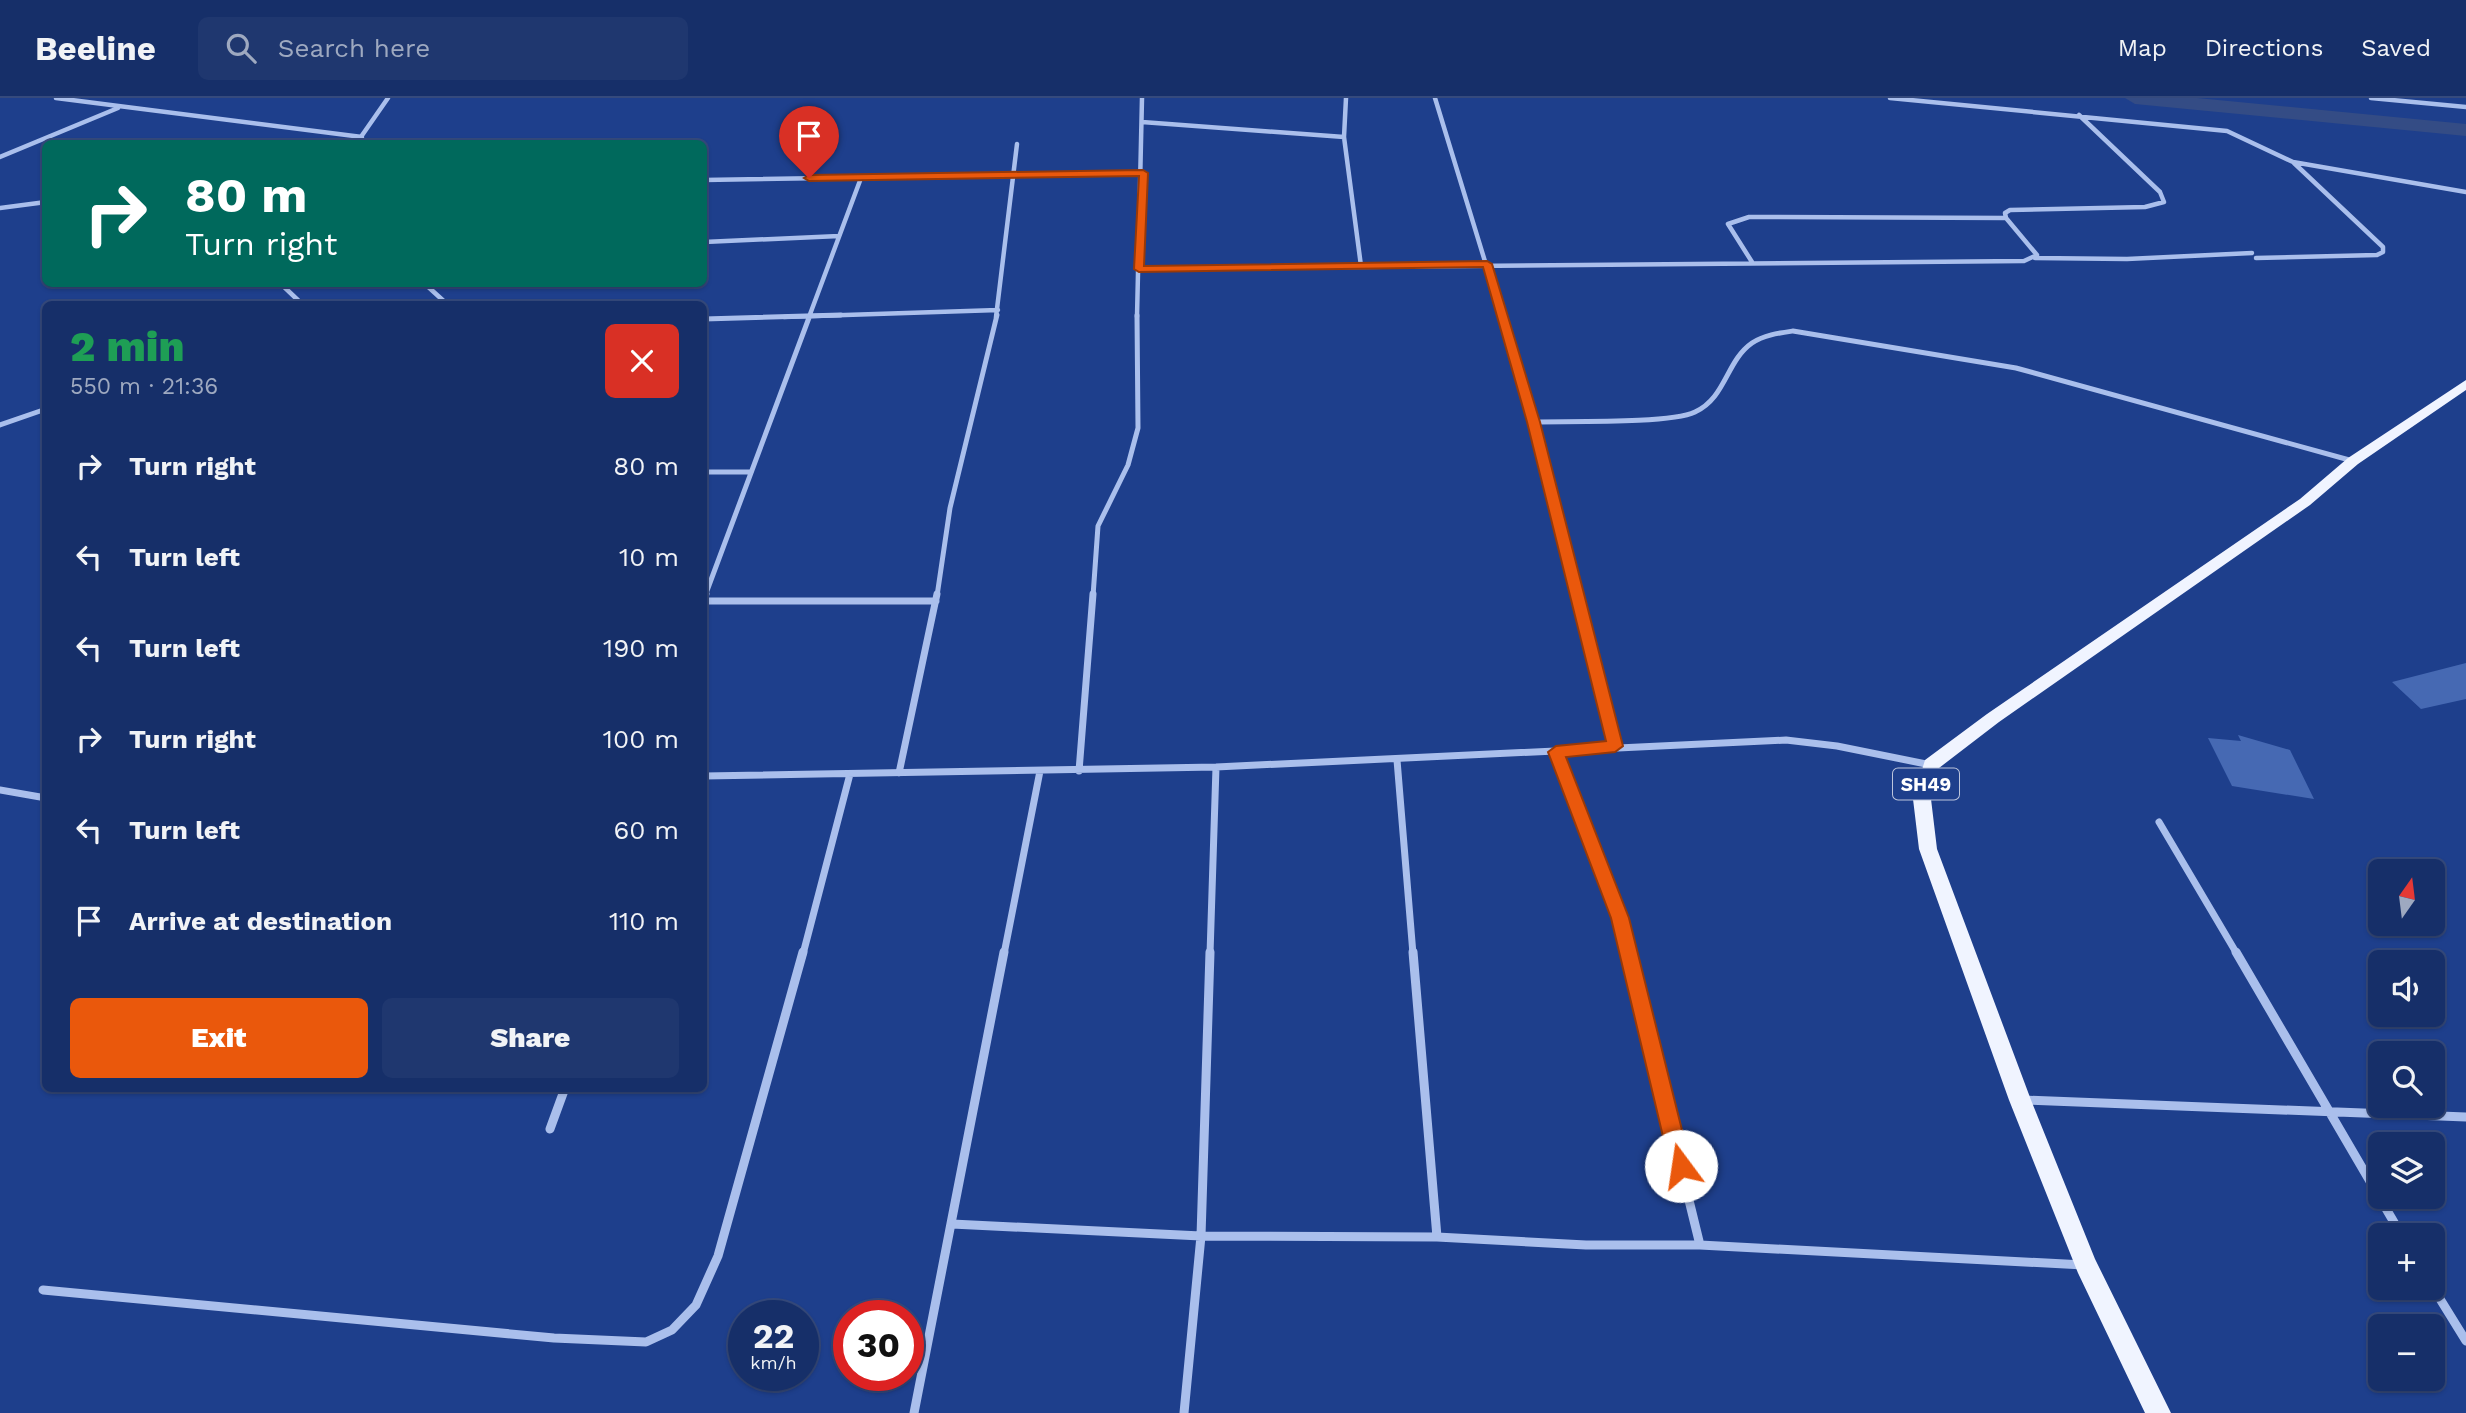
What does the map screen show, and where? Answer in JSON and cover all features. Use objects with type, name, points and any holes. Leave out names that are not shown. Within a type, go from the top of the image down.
[{"type":"main road","name":"SH49","points":[[2158,1413],[2086,1265],[2020,1100],[1928,849],[1922,799],[1931,765],[1993,718],[2305,502],[2353,461],[2466,384]]},
{"type":"street","points":[[56,98],[362,137]]},
{"type":"street","points":[[359,140],[388,98]]},
{"type":"street","points":[[1079,771],[1098,526],[1104,506],[1133,454],[1139,426],[1142,98]]},
{"type":"street","points":[[1346,98],[1344,137],[1361,267]]},
{"type":"street","points":[[1435,98],[1534,422],[1615,746]]},
{"type":"street","points":[[1890,98],[2227,131],[2243,135],[2293,162],[2466,192]]},
{"type":"street","points":[[2371,98],[2466,107]]},
{"type":"street","points":[[0,157],[119,107]]},
{"type":"street","points":[[2035,258],[2035,249],[2006,218],[2005,213],[2020,208],[2145,207],[2164,202],[2160,192],[2079,115]]},
{"type":"street","points":[[1142,122],[1344,137]]},
{"type":"street","points":[[899,773],[936,601],[950,508],[998,310],[1017,144]]},
{"type":"street","points":[[1139,269],[2127,259],[2377,255],[2383,251],[2383,247],[2293,162]]},
{"type":"street","points":[[707,180],[1143,173]]},
{"type":"street","points":[[707,592],[861,178]]},
{"type":"street","points":[[0,208],[42,203]]},
{"type":"street","points":[[1752,262],[1731,231],[1728,224],[1734,220],[1749,217],[2006,218]]},
{"type":"street","points":[[707,242],[839,236]]},
{"type":"street","points":[[284,287],[299,301]]},
{"type":"street","points":[[428,287],[444,301]]},
{"type":"street","points":[[707,319],[811,313],[998,310]]},
{"type":"street","points":[[1534,422],[1671,416],[1695,412],[1709,402],[1747,345],[1756,338],[1773,332],[1793,331],[2016,368],[2353,461]]},
{"type":"street","points":[[0,425],[42,410]]},
{"type":"street","points":[[707,472],[751,472]]},
{"type":"street","points":[[707,600],[936,601]]},
{"type":"street","points":[[707,776],[1216,767],[1786,740],[1837,746],[1931,765]]},
{"type":"street","points":[[1556,752],[1620,918],[1700,1245]]},
{"type":"street","points":[[1396,760],[1437,1237]]},
{"type":"street","points":[[1184,1413],[1201,1236],[1216,767]]},
{"type":"street","points":[[914,1413],[1040,771]]},
{"type":"street","points":[[43,1290],[554,1338],[646,1342],[672,1330],[696,1305],[718,1256],[777,1052],[850,774]]},
{"type":"street","points":[[0,790],[42,797]]},
{"type":"street","points":[[2159,822],[2325,1110],[2394,1223]]},
{"type":"street","points":[[550,1129],[564,1092]]},
{"type":"street","points":[[2020,1100],[2466,1117]]},
{"type":"street","points":[[952,1224],[1201,1236],[1437,1237],[1586,1245],[1700,1245],[2086,1265]]},
{"type":"street","points":[[2441,1300],[2466,1341]]},
{"type":"building","points":[[2466,663],[2466,699],[2421,709],[2392,682]]},
{"type":"building","points":[[2238,735],[2290,750],[2314,799],[2232,786],[2208,738],[2241,741]]},
{"type":"waterway","points":[[2135,98],[2466,130]]},
{"type":"route","points":[[809,178],[1143,173],[1139,269],[1487,264],[1534,422],[1553,507],[1615,746],[1556,752],[1620,918],[1681,1166]]}]
